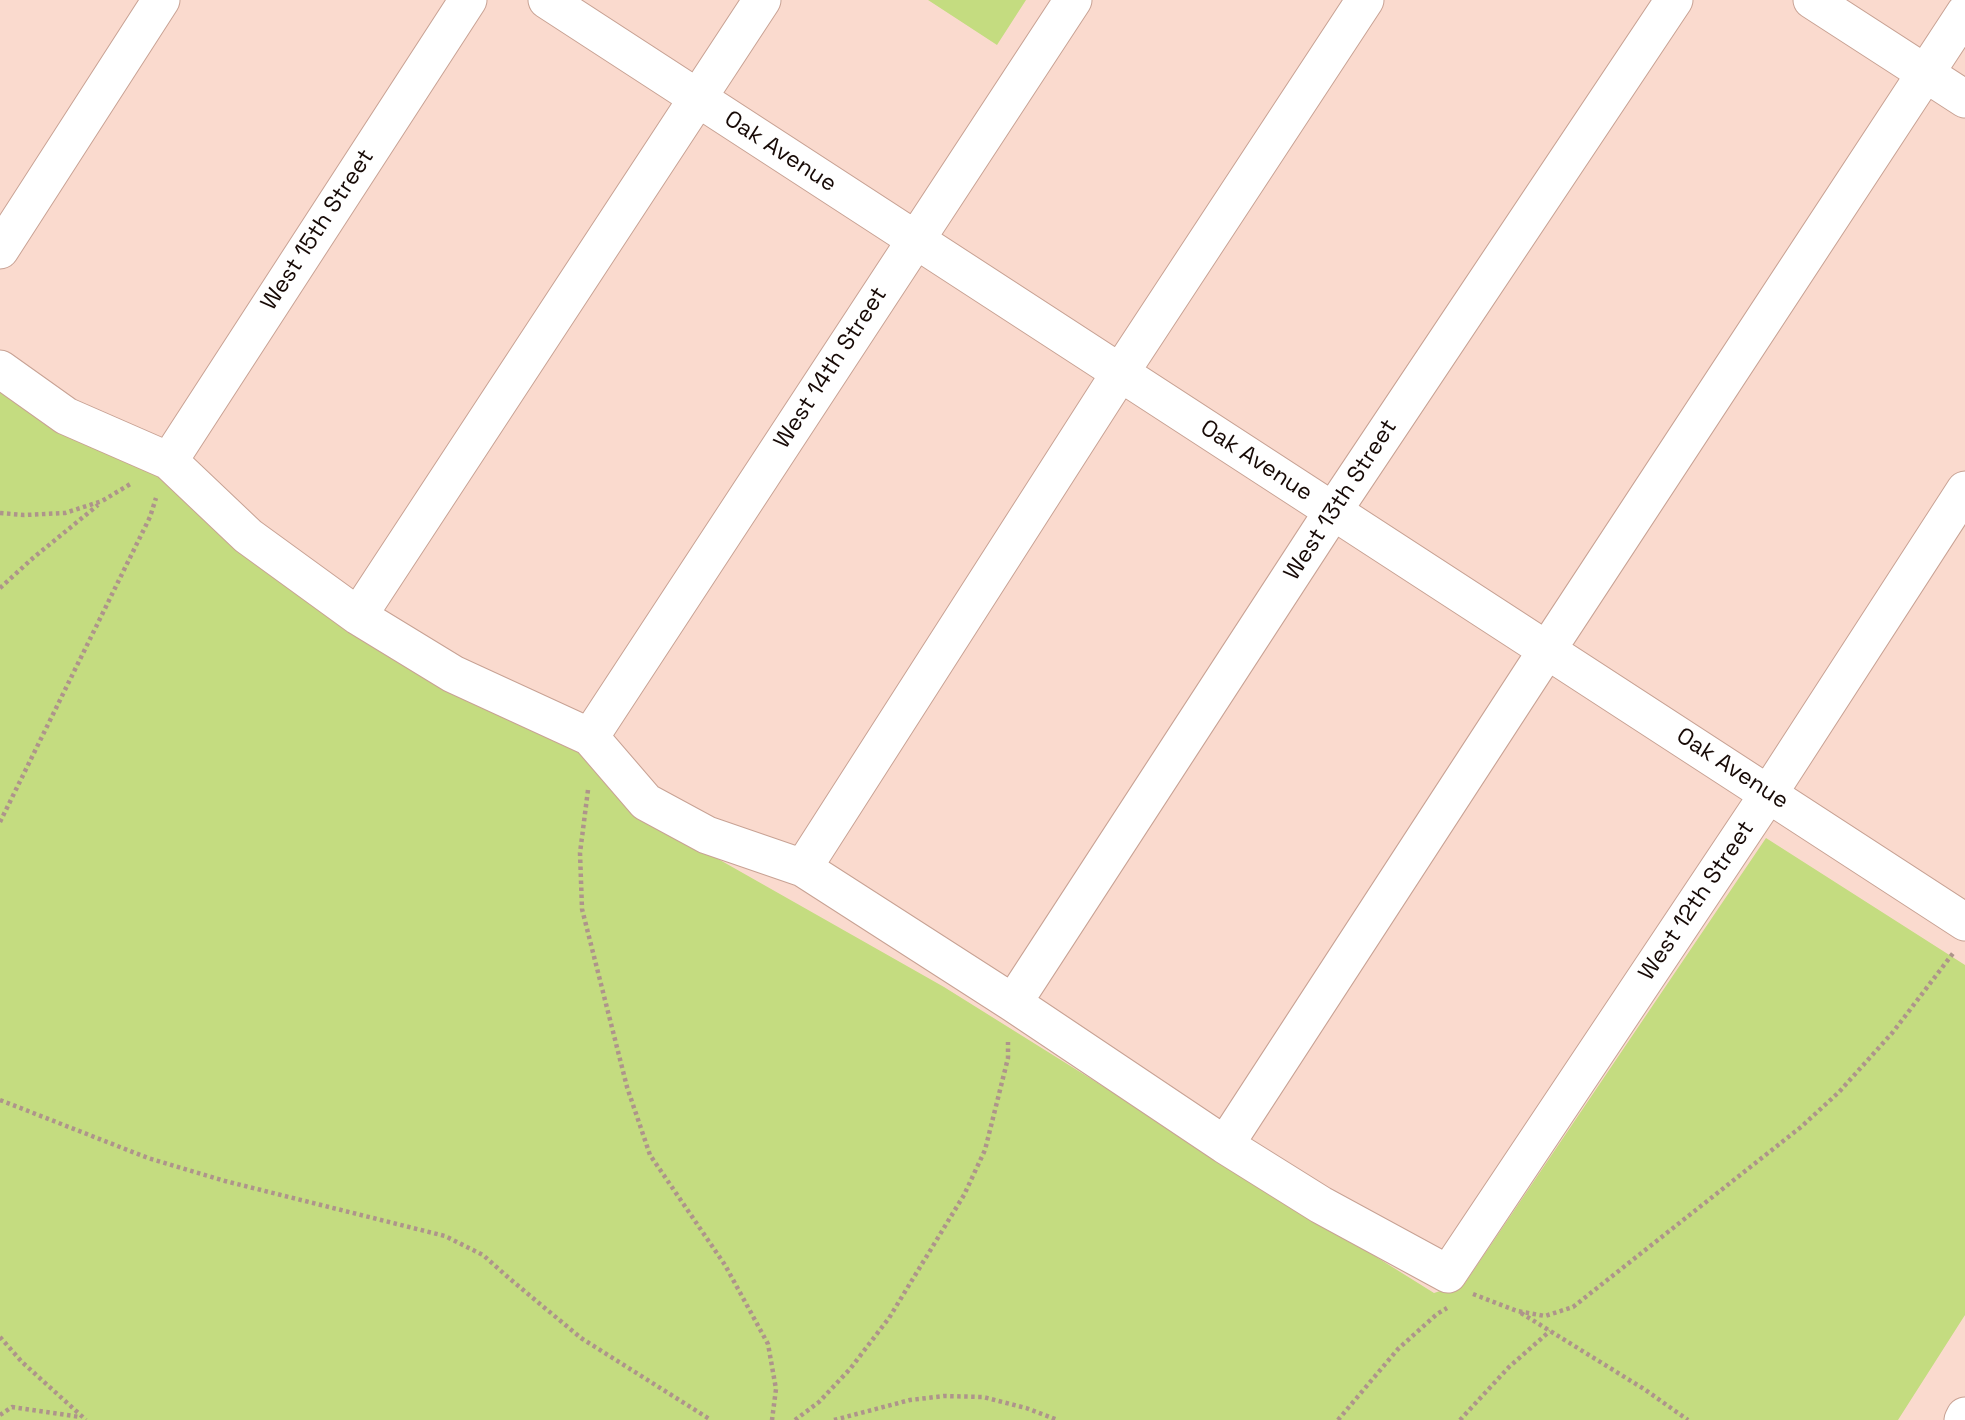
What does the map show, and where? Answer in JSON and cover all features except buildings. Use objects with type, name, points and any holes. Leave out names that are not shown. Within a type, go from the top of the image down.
[{"type":"street","points":[[0,250],[160,0]]},
{"type":"street","name":"West 15th Street","points":[[169,461],[468,0]]},
{"type":"street","name":"Oak Avenue","points":[[547,0],[1769,793],[1961,935]]},
{"type":"street","points":[[358,616],[762,0]]},
{"type":"street","name":"West 14th Street","points":[[590,737],[1073,0]]},
{"type":"street","points":[[803,868],[1120,373],[1366,0]]},
{"type":"street","name":"West 13th Street","points":[[1013,1003],[1334,511],[1674,0]]},
{"type":"street","points":[[1812,0],[1965,99]]},
{"type":"street","points":[[1225,1146],[1965,13]]},
{"type":"street","points":[[0,369],[66,416],[169,461],[248,536],[358,616],[453,674],[590,737],[646,802],[707,835],[803,868],[1013,1003],[1225,1146],[1456,1292]]},
{"type":"street","name":"West 12th Street","points":[[1456,1292],[1769,793],[1965,490]]},
{"type":"path","points":[[0,588],[102,501],[169,461]]},
{"type":"path","points":[[0,822],[149,517],[169,461]]},
{"type":"path","points":[[0,513],[65,513],[102,501]]},
{"type":"path","points":[[590,737],[598,767],[589,785],[580,853],[582,909],[627,1087],[650,1155],[725,1265],[768,1344],[776,1389],[772,1420]]},
{"type":"path","points":[[1338,1420],[1398,1349],[1437,1314],[1456,1292],[1517,1311],[1545,1315],[1573,1307],[1801,1127],[1839,1092],[1894,1031],[1961,935]]},
{"type":"path","points":[[795,1420],[827,1394],[889,1318],[964,1195],[985,1150],[1008,1058],[1008,1020],[1013,1003]]},
{"type":"path","points":[[0,1100],[148,1158],[225,1181],[445,1236],[484,1255],[581,1338],[711,1420]]},
{"type":"path","points":[[1517,1311],[1644,1389],[1688,1420]]},
{"type":"path","points":[[1460,1420],[1509,1367],[1550,1331]]},
{"type":"path","points":[[0,1338],[22,1362],[84,1418]]},
{"type":"path","points":[[834,1420],[910,1400],[944,1396],[983,1397],[1058,1420]]},
{"type":"path","points":[[0,1415],[12,1407],[84,1418]]},
{"type":"green space","points":[[928,0],[1026,0],[997,45]]},
{"type":"green space","points":[[0,384],[150,461],[589,752],[697,847],[944,987],[1434,1293],[1465,1283],[1766,838],[1965,965],[1965,1315],[1898,1420],[0,1420]]}]
